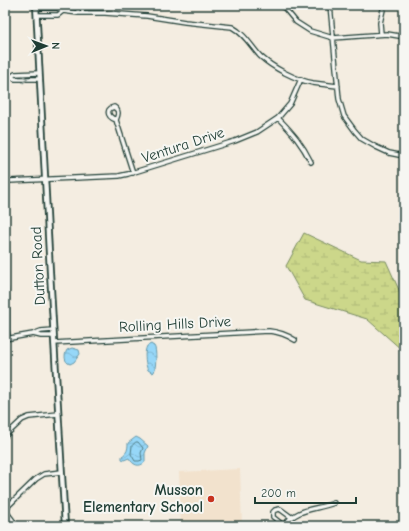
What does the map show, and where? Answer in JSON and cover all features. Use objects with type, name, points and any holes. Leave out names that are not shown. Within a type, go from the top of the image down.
[{"type":"street","points":[[78,5],[78,13]]},
{"type":"street","points":[[282,5],[296,22],[310,31],[333,38],[381,34],[404,38]]},
{"type":"street","points":[[330,5],[339,99],[344,116],[362,139],[389,153],[404,156]]},
{"type":"street","points":[[381,34],[380,23],[384,5]]},
{"type":"street","points":[[36,6],[58,8],[63,11],[78,13],[147,16],[232,27],[247,39],[261,57],[287,74],[312,83],[338,86]]},
{"type":"street","name":"Dutton Road","points":[[36,6],[65,526]]},
{"type":"street","points":[[37,16],[58,14],[63,11]]},
{"type":"street","points":[[11,77],[15,74],[39,73]]},
{"type":"street","points":[[5,77],[15,79],[40,79]]},
{"type":"street","name":"Ventura Drive","points":[[9,181],[119,176],[236,141],[257,132],[278,118],[290,104],[301,79]]},
{"type":"street","points":[[278,118],[292,132],[311,162]]},
{"type":"street","points":[[116,120],[133,173]]},
{"type":"street","points":[[5,287],[7,302],[7,338],[53,330]]},
{"type":"street","points":[[41,331],[41,336]]},
{"type":"street","name":"Rolling Hills Drive","points":[[54,343],[269,331],[276,332],[295,340]]},
{"type":"street","points":[[33,334],[41,336],[54,336]]},
{"type":"street","points":[[5,436],[22,420],[29,417],[58,414]]},
{"type":"street","points":[[17,526],[5,510],[36,479],[44,474],[62,472]]},
{"type":"street","points":[[291,517],[280,509],[273,512],[273,516],[283,526],[291,517],[305,510],[324,507],[334,503]]},
{"type":"shaded area","name":"Musson Elementary School","points":[[240,469],[242,526],[181,526],[179,472]]},
{"type":"green space","points":[[304,233],[361,260],[386,261],[404,301],[404,348],[402,350],[367,319],[305,300],[286,266]]},
{"type":"water","points":[[151,344],[155,348],[156,354],[153,373],[147,368],[145,357],[147,346]]},
{"type":"water","points":[[72,348],[79,350],[80,354],[74,362],[70,364],[66,360],[65,354],[67,350]]},
{"type":"water","points":[[136,437],[148,446],[145,453],[145,462],[141,465],[134,464],[129,458],[124,460],[122,459],[122,456],[127,451],[128,443]]},
{"type":"place","name":"Musson Elementary School","points":[[211,499]]}]
